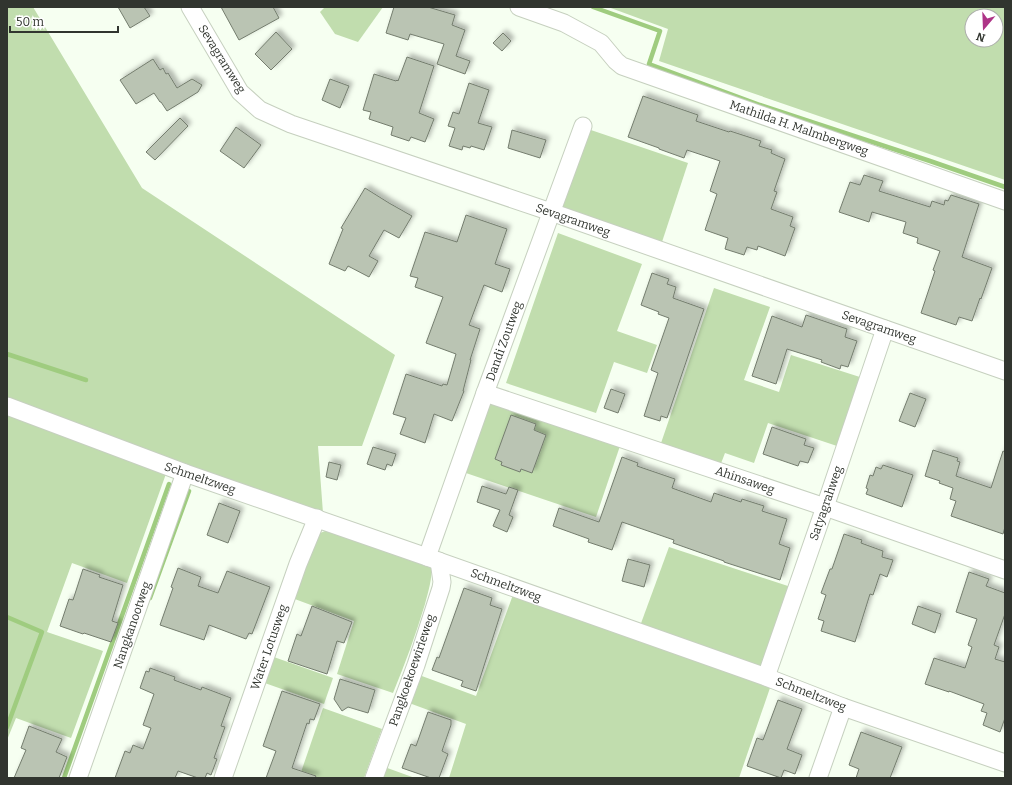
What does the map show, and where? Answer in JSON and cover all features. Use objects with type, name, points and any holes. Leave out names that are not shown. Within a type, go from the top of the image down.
[{"type":"street","name":"Sevagramweg","points":[[190,7],[240,92],[260,110],[291,124],[551,212],[1005,370]]},
{"type":"street","name":"Mathilda H. Malmbergweg","points":[[519,7],[564,23],[601,42],[616,61],[622,66],[1005,201]]},
{"type":"street","name":"Dandi Zoutweg","points":[[433,559],[485,393],[583,126]]},
{"type":"street","name":"Satyagrahweg","points":[[766,677],[885,329]]},
{"type":"street","name":"Ahinsaweg","points":[[485,393],[825,507],[1005,570]]},
{"type":"street","name":"Schmeltzweg","points":[[7,406],[185,473],[433,559],[766,677],[843,707],[1005,763]]},
{"type":"street","name":"Nangkanootweg","points":[[78,778],[185,473]]},
{"type":"street","name":"Water Lotusweg","points":[[223,778],[298,564],[317,518]]},
{"type":"street","name":"Pangkoekoewirieweg","points":[[374,778],[416,665],[441,588],[442,582],[433,559]]},
{"type":"street","points":[[818,778],[843,707]]},
{"type":"green space","points":[[7,7],[33,7],[142,188],[395,355],[362,446],[318,446],[323,513],[7,401]]},
{"type":"green space","points":[[325,7],[383,7],[358,42],[335,34],[320,12]]},
{"type":"green space","points":[[608,7],[1005,7],[1005,180],[659,61],[668,29]]},
{"type":"green space","points":[[585,128],[688,163],[661,245],[563,208],[559,203]]},
{"type":"green space","points":[[558,233],[642,264],[617,331],[657,345],[647,373],[614,362],[596,413],[506,383]]},
{"type":"green space","points":[[714,288],[770,307],[744,380],[779,392],[791,355],[863,378],[840,447],[768,423],[754,463],[725,453],[720,466],[660,446]]},
{"type":"green space","points":[[490,403],[621,443],[596,517],[463,472]]},
{"type":"green space","points":[[7,413],[167,471],[127,583],[72,563],[47,632],[103,651],[71,738],[16,718],[7,740]]},
{"type":"green space","points":[[328,530],[431,564],[431,580],[425,604],[393,693],[337,674],[354,621],[292,598],[320,533]]},
{"type":"green space","points":[[669,547],[791,587],[763,664],[757,667],[640,626]]},
{"type":"green space","points":[[514,592],[771,685],[739,778],[449,778],[466,724],[401,700],[411,672],[476,696]]},
{"type":"green space","points":[[271,656],[333,678],[324,704],[262,682]]},
{"type":"green space","points":[[323,708],[382,729],[364,778],[299,778]]},
{"type":"green space","points":[[379,765],[415,778],[374,778]]},
{"type":"building","points":[[118,7],[144,7],[150,16],[130,28]]},
{"type":"building","points":[[221,7],[273,7],[279,18],[239,40]]},
{"type":"building","points":[[394,7],[428,7],[455,15],[452,25],[465,30],[456,56],[470,61],[465,74],[437,64],[444,44],[410,34],[408,40],[386,33]]},
{"type":"building","points":[[276,32],[292,49],[271,70],[255,54]]},
{"type":"building","points":[[503,33],[511,41],[502,51],[493,43]]},
{"type":"building","points":[[407,57],[434,66],[419,113],[434,119],[425,142],[411,137],[409,141],[391,135],[393,127],[369,119],[371,112],[363,110],[374,74],[398,81]]},
{"type":"building","points":[[153,59],[160,70],[163,68],[166,74],[168,73],[177,88],[192,79],[202,85],[198,92],[167,111],[154,93],[136,104],[120,80]]},
{"type":"building","points":[[330,79],[349,86],[340,108],[322,100]]},
{"type":"building","points":[[469,83],[489,90],[478,123],[492,127],[484,150],[471,146],[470,148],[463,146],[462,150],[449,146],[455,128],[448,126],[453,112],[459,114]]},
{"type":"building","points":[[643,96],[698,115],[696,121],[761,141],[759,146],[772,150],[771,153],[785,159],[774,191],[777,192],[771,209],[793,217],[790,226],[795,228],[785,256],[758,246],[757,250],[747,247],[744,255],[725,249],[728,238],[705,230],[717,194],[710,191],[720,161],[687,150],[684,158],[628,137]]},
{"type":"building","points":[[180,118],[188,126],[155,160],[146,152]]},
{"type":"building","points":[[236,127],[261,145],[244,168],[220,151]]},
{"type":"building","points":[[512,130],[546,140],[540,158],[508,148]]},
{"type":"building","points":[[864,175],[883,181],[879,191],[930,207],[932,201],[944,205],[945,200],[948,201],[951,195],[979,204],[962,257],[992,268],[972,321],[959,317],[956,325],[921,313],[940,251],[917,243],[918,238],[903,233],[906,222],[872,212],[869,222],[839,212],[850,182],[860,185]]},
{"type":"building","points":[[365,188],[412,216],[399,238],[384,230],[369,256],[378,261],[369,277],[348,266],[345,271],[329,264],[343,229],[341,228]]},
{"type":"building","points":[[466,215],[507,229],[495,264],[510,269],[502,292],[484,285],[469,325],[480,329],[470,360],[464,391],[452,421],[434,414],[425,443],[400,434],[406,418],[393,414],[406,374],[442,386],[443,384],[447,385],[456,354],[426,343],[443,297],[415,287],[418,278],[410,276],[425,232],[457,242]]},
{"type":"building","points":[[652,273],[669,279],[667,284],[676,287],[673,298],[704,309],[667,418],[661,416],[660,421],[644,416],[658,373],[651,370],[669,318],[658,314],[659,312],[641,305]]},
{"type":"building","points":[[806,315],[847,329],[845,337],[857,341],[848,367],[841,365],[840,369],[821,362],[822,360],[787,349],[776,384],[752,376],[772,316],[802,327]]},
{"type":"building","points":[[611,389],[625,394],[618,413],[604,408]]},
{"type":"building","points":[[910,393],[926,399],[915,427],[899,421]]},
{"type":"building","points":[[511,415],[536,424],[534,430],[546,435],[532,473],[521,469],[520,472],[501,465],[502,462],[495,459]]},
{"type":"building","points":[[772,427],[806,439],[804,445],[814,448],[808,463],[800,461],[798,466],[763,454]]},
{"type":"building","points":[[373,447],[396,454],[392,466],[387,464],[385,470],[367,464]]},
{"type":"building","points":[[933,450],[958,458],[957,461],[960,462],[956,476],[991,488],[1003,451],[1005,452],[1005,527],[1003,534],[951,516],[956,501],[950,499],[953,488],[939,483],[940,481],[925,476]]},
{"type":"building","points":[[622,457],[638,463],[637,466],[675,479],[672,488],[711,502],[714,493],[741,502],[742,499],[764,506],[762,511],[787,519],[779,544],[790,548],[780,580],[724,562],[673,543],[674,540],[622,522],[612,550],[588,542],[589,539],[553,526],[559,508],[599,522]]},
{"type":"building","points":[[329,462],[341,465],[337,480],[326,477]]},
{"type":"building","points":[[883,465],[913,475],[902,507],[866,494],[868,489],[866,488],[870,475],[873,476],[876,467],[881,469]]},
{"type":"building","points":[[482,486],[506,494],[509,487],[518,490],[509,515],[513,517],[507,532],[493,526],[500,510],[477,502]]},
{"type":"building","points":[[219,503],[240,511],[228,543],[207,535]]},
{"type":"building","points":[[844,534],[862,540],[861,543],[883,551],[882,557],[893,560],[887,577],[880,574],[873,595],[870,594],[855,642],[821,631],[824,621],[818,619],[826,595],[821,593],[830,569],[832,569]]},
{"type":"building","points":[[628,559],[650,565],[644,587],[622,581]]},
{"type":"building","points":[[178,568],[201,577],[198,586],[218,593],[227,571],[270,587],[252,634],[249,633],[246,639],[209,625],[204,640],[160,625],[173,588],[171,587]]},
{"type":"building","points":[[83,569],[100,575],[99,577],[123,585],[112,621],[118,623],[111,642],[60,626],[69,599],[73,600]]},
{"type":"building","points":[[969,572],[989,579],[986,586],[1005,593],[1005,614],[994,645],[999,647],[995,659],[1005,662],[1005,718],[1000,732],[983,725],[987,713],[981,711],[984,704],[925,684],[934,658],[965,668],[972,647],[968,645],[977,619],[956,612]]},
{"type":"building","points":[[464,588],[492,598],[490,605],[502,609],[476,691],[461,686],[463,681],[432,670],[437,657],[439,658]]},
{"type":"building","points":[[312,606],[352,622],[344,643],[337,641],[327,674],[288,661],[297,634],[301,636]]},
{"type":"building","points":[[918,606],[941,614],[935,633],[912,624]]},
{"type":"building","points":[[150,668],[175,677],[174,680],[201,690],[202,687],[231,698],[221,726],[225,727],[214,758],[217,759],[211,775],[207,773],[205,778],[198,778],[178,771],[175,778],[115,778],[125,751],[130,753],[133,745],[143,749],[151,728],[143,725],[154,694],[140,688],[146,671],[149,672]]},
{"type":"building","points":[[340,679],[375,690],[368,713],[348,707],[342,711],[334,699]]},
{"type":"building","points":[[282,691],[320,704],[314,720],[310,719],[309,724],[307,723],[292,768],[316,776],[315,778],[266,778],[276,751],[263,746]]},
{"type":"building","points":[[778,700],[802,709],[787,749],[802,755],[795,774],[784,770],[781,778],[747,766],[757,738],[763,740]]},
{"type":"building","points":[[428,712],[451,720],[451,725],[442,751],[448,754],[439,778],[431,778],[402,768],[411,744],[416,746]]},
{"type":"building","points":[[29,726],[62,739],[56,752],[67,757],[59,778],[14,778],[26,750],[21,748]]},
{"type":"building","points":[[861,732],[902,747],[890,778],[856,778],[859,769],[849,765]]},
{"type":"waterway","points":[[593,7],[660,31],[649,64],[760,105],[1005,187]]},
{"type":"waterway","points":[[7,354],[86,380]]},
{"type":"waterway","points":[[64,778],[169,484]]},
{"type":"waterway","points":[[150,598],[189,491]]},
{"type":"waterway","points":[[7,617],[42,632],[7,727]]}]
